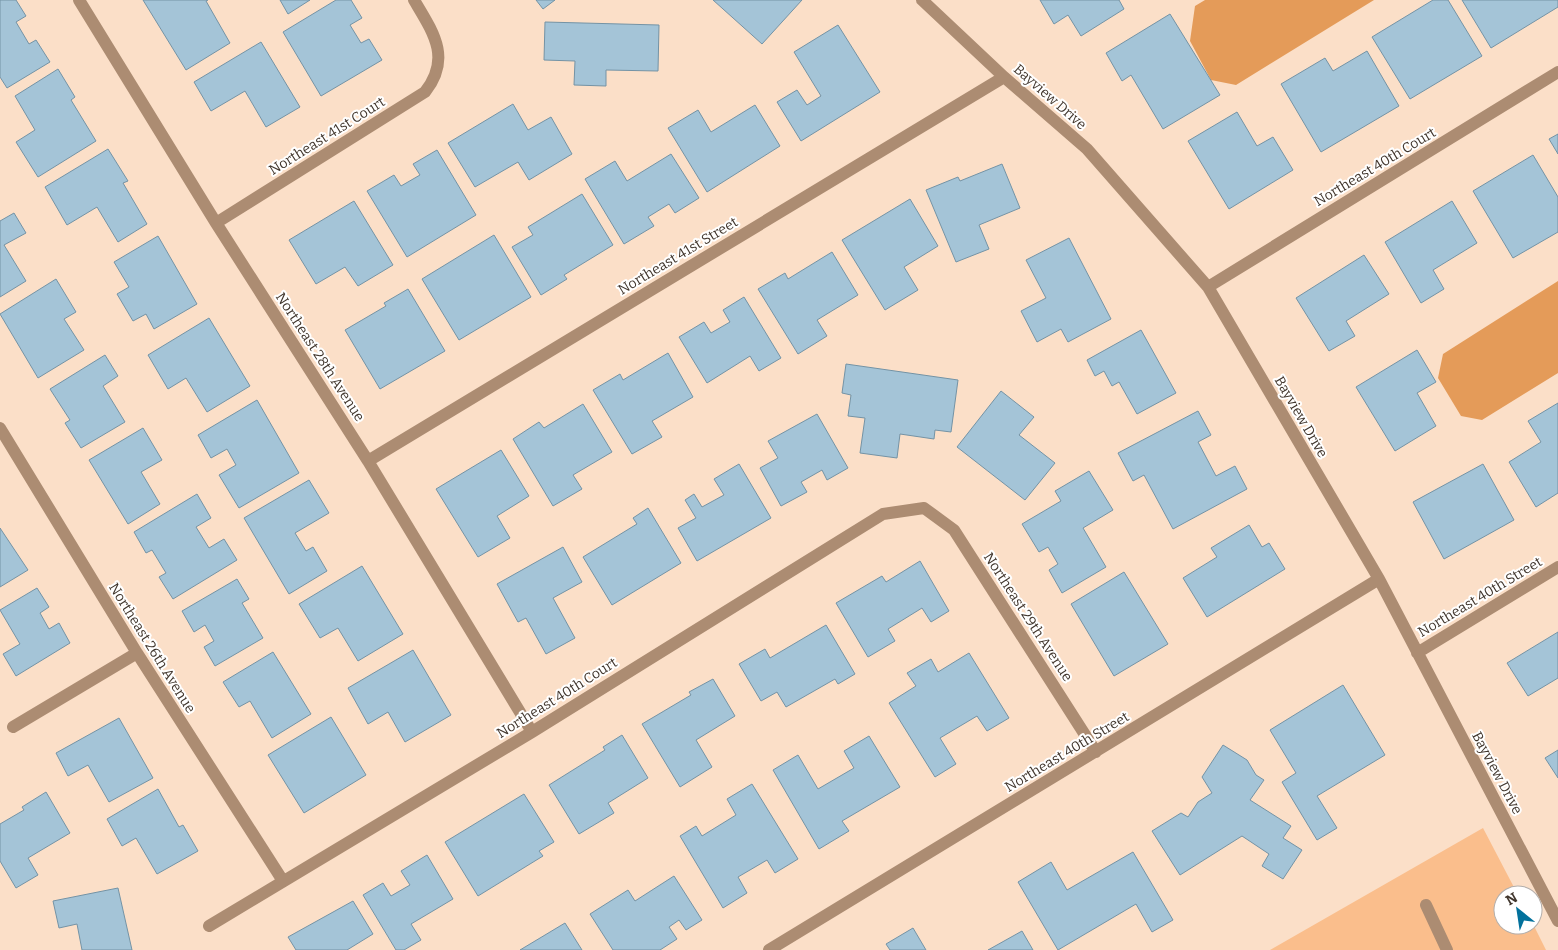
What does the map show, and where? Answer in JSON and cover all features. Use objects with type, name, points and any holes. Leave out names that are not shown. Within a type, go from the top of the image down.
[{"type":"street","name":"Northeast 28th Avenue","points":[[79,0],[216,223],[368,460],[532,732]]},
{"type":"street","name":"Northeast 41st Court","points":[[216,223],[425,92],[436,79],[439,62],[438,46],[432,30],[414,0]]},
{"type":"street","name":"Bayview Drive","points":[[922,0],[1004,77],[1087,149],[1208,287],[1379,579],[1558,921]]},
{"type":"street","name":"Northeast 40th Court","points":[[1208,287],[1558,72]]},
{"type":"street","name":"Northeast 41st Street","points":[[368,460],[1004,77]]},
{"type":"street","name":"Northeast 26th Avenue","points":[[0,428],[137,653],[283,881]]},
{"type":"street","name":"Northeast 40th Court","points":[[209,926],[532,732],[883,514],[924,508]]},
{"type":"street","name":"Northeast 29th Avenue","points":[[924,508],[954,530],[1096,752]]},
{"type":"street","name":"Northeast 40th Street","points":[[1417,653],[1558,567]]},
{"type":"street","name":"Northeast 40th Street","points":[[769,950],[1379,579]]},
{"type":"street","points":[[12,727],[137,653]]},
{"type":"street","points":[[1426,906],[1447,950]]},
{"type":"shaded area","points":[[1205,0],[1374,0],[1236,85],[1211,80],[1190,41],[1195,6]]},
{"type":"shaded area","points":[[1558,281],[1558,373],[1482,420],[1461,416],[1438,378],[1443,354]]},
{"type":"shaded area","points":[[1483,828],[1513,885],[1493,885],[1493,935],[1538,935],[1546,950],[1270,950]]},
{"type":"building","points":[[0,0],[16,0],[26,16],[16,22],[29,44],[36,40],[50,62],[7,88],[0,77]]},
{"type":"building","points":[[143,0],[208,0],[206,1],[230,43],[186,70]]},
{"type":"building","points":[[280,0],[310,0],[288,14]]},
{"type":"building","points":[[336,0],[351,0],[362,18],[350,25],[361,43],[369,39],[382,60],[321,96],[283,32]]},
{"type":"building","points":[[536,0],[555,0],[543,9]]},
{"type":"building","points":[[713,0],[802,0],[762,44]]},
{"type":"building","points":[[1040,0],[1119,0],[1124,9],[1081,36],[1068,15],[1054,24]]},
{"type":"building","points":[[1433,0],[1448,0],[1482,56],[1410,99],[1372,37]]},
{"type":"building","points":[[1462,0],[1558,0],[1558,7],[1491,48]]},
{"type":"building","points":[[1170,14],[1220,95],[1163,129],[1131,75],[1122,81],[1106,53]]},
{"type":"building","points":[[545,22],[659,25],[658,71],[606,70],[606,86],[574,85],[575,61],[544,60]]},
{"type":"building","points":[[838,25],[880,92],[801,141],[777,102],[797,90],[807,105],[821,96],[794,52]]},
{"type":"building","points":[[261,42],[300,107],[266,127],[245,91],[211,111],[194,82]]},
{"type":"building","points":[[1367,51],[1399,106],[1321,152],[1281,84],[1325,58],[1333,71]]},
{"type":"building","points":[[58,69],[75,97],[71,100],[96,141],[38,177],[16,142],[35,130],[15,96]]},
{"type":"building","points":[[513,104],[528,130],[551,117],[572,154],[529,180],[518,162],[475,187],[448,143]]},
{"type":"building","points":[[755,105],[780,146],[707,192],[668,128],[698,110],[711,132]]},
{"type":"building","points":[[1237,112],[1257,146],[1273,137],[1293,170],[1229,209],[1188,141]]},
{"type":"building","points":[[1558,134],[1558,154],[1549,139]]},
{"type":"building","points":[[108,149],[128,181],[123,183],[147,224],[118,242],[97,207],[67,225],[45,187]]},
{"type":"building","points":[[437,150],[476,215],[407,257],[367,191],[394,175],[401,186],[420,175],[413,164]]},
{"type":"building","points":[[671,154],[699,198],[675,213],[669,204],[648,217],[654,226],[624,244],[585,179],[615,161],[627,181]]},
{"type":"building","points":[[1533,155],[1558,197],[1558,232],[1513,258],[1473,191]]},
{"type":"building","points":[[1002,164],[1020,208],[979,225],[989,249],[956,262],[926,190],[958,177],[960,181]]},
{"type":"building","points":[[582,194],[613,245],[564,275],[567,279],[541,295],[512,247],[533,235],[528,227]]},
{"type":"building","points":[[910,199],[938,246],[904,267],[918,290],[885,310],[842,240]]},
{"type":"building","points":[[354,201],[393,265],[358,286],[345,267],[316,284],[289,240]]},
{"type":"building","points":[[1452,201],[1477,243],[1433,270],[1444,289],[1421,303],[1385,242]]},
{"type":"building","points":[[14,213],[26,233],[4,245],[26,281],[0,297],[0,221]]},
{"type":"building","points":[[494,235],[531,297],[459,340],[422,279]]},
{"type":"building","points":[[158,236],[197,304],[154,329],[146,314],[133,321],[117,294],[129,287],[114,262]]},
{"type":"building","points":[[1069,238],[1111,319],[1068,342],[1061,329],[1037,342],[1021,311],[1046,298],[1026,260]]},
{"type":"building","points":[[832,252],[858,295],[817,320],[827,336],[798,354],[758,289],[785,273],[788,279]]},
{"type":"building","points":[[1364,255],[1389,294],[1346,321],[1355,336],[1329,351],[1296,298]]},
{"type":"building","points":[[56,279],[76,312],[64,319],[84,350],[38,378],[0,314]]},
{"type":"building","points":[[408,289],[445,351],[380,389],[345,330],[386,306],[384,303]]},
{"type":"building","points":[[744,297],[781,358],[759,371],[750,356],[707,383],[679,337],[704,322],[711,333],[730,322],[723,310]]},
{"type":"building","points":[[209,318],[250,386],[207,412],[186,378],[168,389],[148,355]]},
{"type":"building","points":[[1141,330],[1176,393],[1137,414],[1119,382],[1112,386],[1104,371],[1095,376],[1087,360]]},
{"type":"building","points":[[1417,350],[1436,382],[1417,393],[1436,426],[1395,451],[1356,387]]},
{"type":"building","points":[[668,353],[693,397],[652,421],[662,437],[632,454],[593,390],[620,374],[623,380]]},
{"type":"building","points":[[105,355],[118,376],[103,386],[125,422],[81,448],[65,423],[70,420],[50,389]]},
{"type":"building","points":[[846,364],[958,380],[951,432],[935,430],[934,439],[900,434],[897,458],[860,453],[865,418],[848,416],[851,395],[842,393]]},
{"type":"building","points":[[1001,391],[1034,417],[1019,435],[1055,463],[1025,500],[957,447]]},
{"type":"building","points":[[257,400],[299,473],[239,508],[219,475],[236,465],[227,449],[211,458],[198,435]]},
{"type":"building","points":[[1558,403],[1558,493],[1536,507],[1509,462],[1541,442],[1528,421]]},
{"type":"building","points":[[583,404],[612,452],[573,475],[582,489],[553,506],[513,439],[539,422],[544,428]]},
{"type":"building","points":[[1198,411],[1211,435],[1198,442],[1216,476],[1235,466],[1247,489],[1173,529],[1144,475],[1133,481],[1118,453]]},
{"type":"building","points":[[817,414],[848,468],[827,480],[822,470],[801,482],[807,492],[781,506],[760,468],[778,458],[768,441]]},
{"type":"building","points":[[143,428],[162,460],[141,472],[160,504],[128,524],[89,460]]},
{"type":"building","points":[[501,450],[529,496],[497,516],[510,538],[478,557],[436,489]]},
{"type":"building","points":[[739,464],[771,518],[697,561],[678,528],[696,518],[685,500],[694,494],[702,507],[724,495],[714,479]]},
{"type":"building","points":[[1483,464],[1514,520],[1444,559],[1413,502]]},
{"type":"building","points":[[1089,471],[1113,510],[1083,528],[1106,567],[1062,593],[1049,570],[1058,564],[1048,547],[1039,552],[1022,524],[1061,501],[1055,491]]},
{"type":"building","points":[[309,480],[329,513],[295,533],[306,551],[313,547],[327,571],[289,594],[244,518]]},
{"type":"building","points":[[197,494],[211,518],[196,527],[209,548],[224,539],[237,560],[173,599],[159,577],[166,573],[152,550],[146,553],[134,532]]},
{"type":"building","points":[[648,508],[681,563],[612,605],[583,557],[637,524],[633,518]]},
{"type":"building","points":[[1249,525],[1262,547],[1269,543],[1285,569],[1207,617],[1183,578],[1217,557],[1211,548]]},
{"type":"building","points":[[0,528],[28,570],[0,587]]},
{"type":"building","points":[[563,547],[582,582],[553,598],[575,638],[546,654],[526,618],[518,622],[497,584]]},
{"type":"building","points":[[920,561],[949,611],[931,622],[922,608],[888,629],[895,641],[868,657],[836,603],[882,576],[886,582]]},
{"type":"building","points":[[362,566],[403,634],[358,661],[338,628],[320,638],[299,604]]},
{"type":"building","points":[[1124,572],[1168,644],[1114,676],[1071,604]]},
{"type":"building","points":[[237,579],[249,599],[242,603],[263,638],[215,666],[204,647],[214,641],[205,625],[194,632],[182,611]]},
{"type":"building","points":[[37,588],[49,607],[40,613],[49,629],[59,623],[70,643],[16,676],[3,654],[20,644],[0,610]]},
{"type":"building","points":[[826,625],[855,674],[838,684],[835,679],[786,707],[777,692],[761,701],[739,664],[765,649],[770,658]]},
{"type":"building","points":[[1558,632],[1558,678],[1528,696],[1507,663]]},
{"type":"building","points":[[413,650],[451,715],[405,742],[388,712],[368,724],[348,688]]},
{"type":"building","points":[[273,652],[311,714],[272,738],[250,701],[239,707],[223,682]]},
{"type":"building","points":[[969,653],[1009,718],[987,731],[977,716],[940,738],[956,764],[935,777],[889,703],[916,686],[907,673],[931,659],[938,672]]},
{"type":"building","points":[[713,679],[735,716],[696,740],[712,767],[680,787],[642,724],[691,695],[689,692]]},
{"type":"building","points":[[1343,685],[1385,755],[1317,796],[1337,828],[1317,840],[1282,782],[1296,773],[1270,730]]},
{"type":"building","points":[[331,717],[366,775],[304,813],[268,755]]},
{"type":"building","points":[[119,718],[153,778],[109,802],[88,765],[68,776],[56,753]]},
{"type":"building","points":[[622,735],[648,778],[608,803],[614,813],[579,834],[549,785],[605,750],[603,747]]},
{"type":"building","points":[[869,736],[900,787],[842,821],[849,831],[819,849],[773,770],[798,755],[818,789],[854,768],[844,751]]},
{"type":"building","points":[[1223,745],[1247,760],[1256,775],[1264,780],[1250,800],[1291,826],[1283,838],[1302,850],[1283,879],[1262,866],[1269,854],[1242,836],[1180,875],[1152,831],[1181,813],[1188,817],[1198,802],[1212,793],[1202,777]]},
{"type":"building","points":[[1558,750],[1558,778],[1545,758]]},
{"type":"building","points":[[752,784],[798,859],[775,873],[767,860],[738,877],[747,893],[723,908],[680,836],[696,826],[702,836],[736,815],[727,799]]},
{"type":"building","points":[[158,789],[179,827],[183,825],[198,851],[157,874],[136,838],[122,846],[107,819]]},
{"type":"building","points":[[46,792],[70,833],[28,858],[38,875],[16,888],[0,861],[0,824],[24,810],[22,807]]},
{"type":"building","points":[[524,794],[554,842],[539,851],[543,856],[478,896],[445,842]]},
{"type":"building","points":[[1133,852],[1173,920],[1152,932],[1136,904],[1058,950],[1018,882],[1051,862],[1067,890]]},
{"type":"building","points":[[427,855],[453,899],[411,924],[421,940],[404,950],[396,950],[363,895],[383,883],[391,896],[410,885],[401,871]]},
{"type":"building","points":[[674,876],[702,920],[686,930],[679,920],[669,927],[677,939],[660,950],[613,950],[590,914],[628,890],[635,901]]},
{"type":"building","points":[[118,888],[132,950],[82,950],[77,924],[59,928],[53,901]]},
{"type":"building","points":[[353,901],[373,934],[347,950],[296,950],[288,937]]},
{"type":"building","points":[[565,923],[582,950],[520,950]]},
{"type":"building","points":[[913,928],[926,950],[890,950],[886,944]]},
{"type":"building","points":[[1022,931],[1033,950],[988,950]]}]
